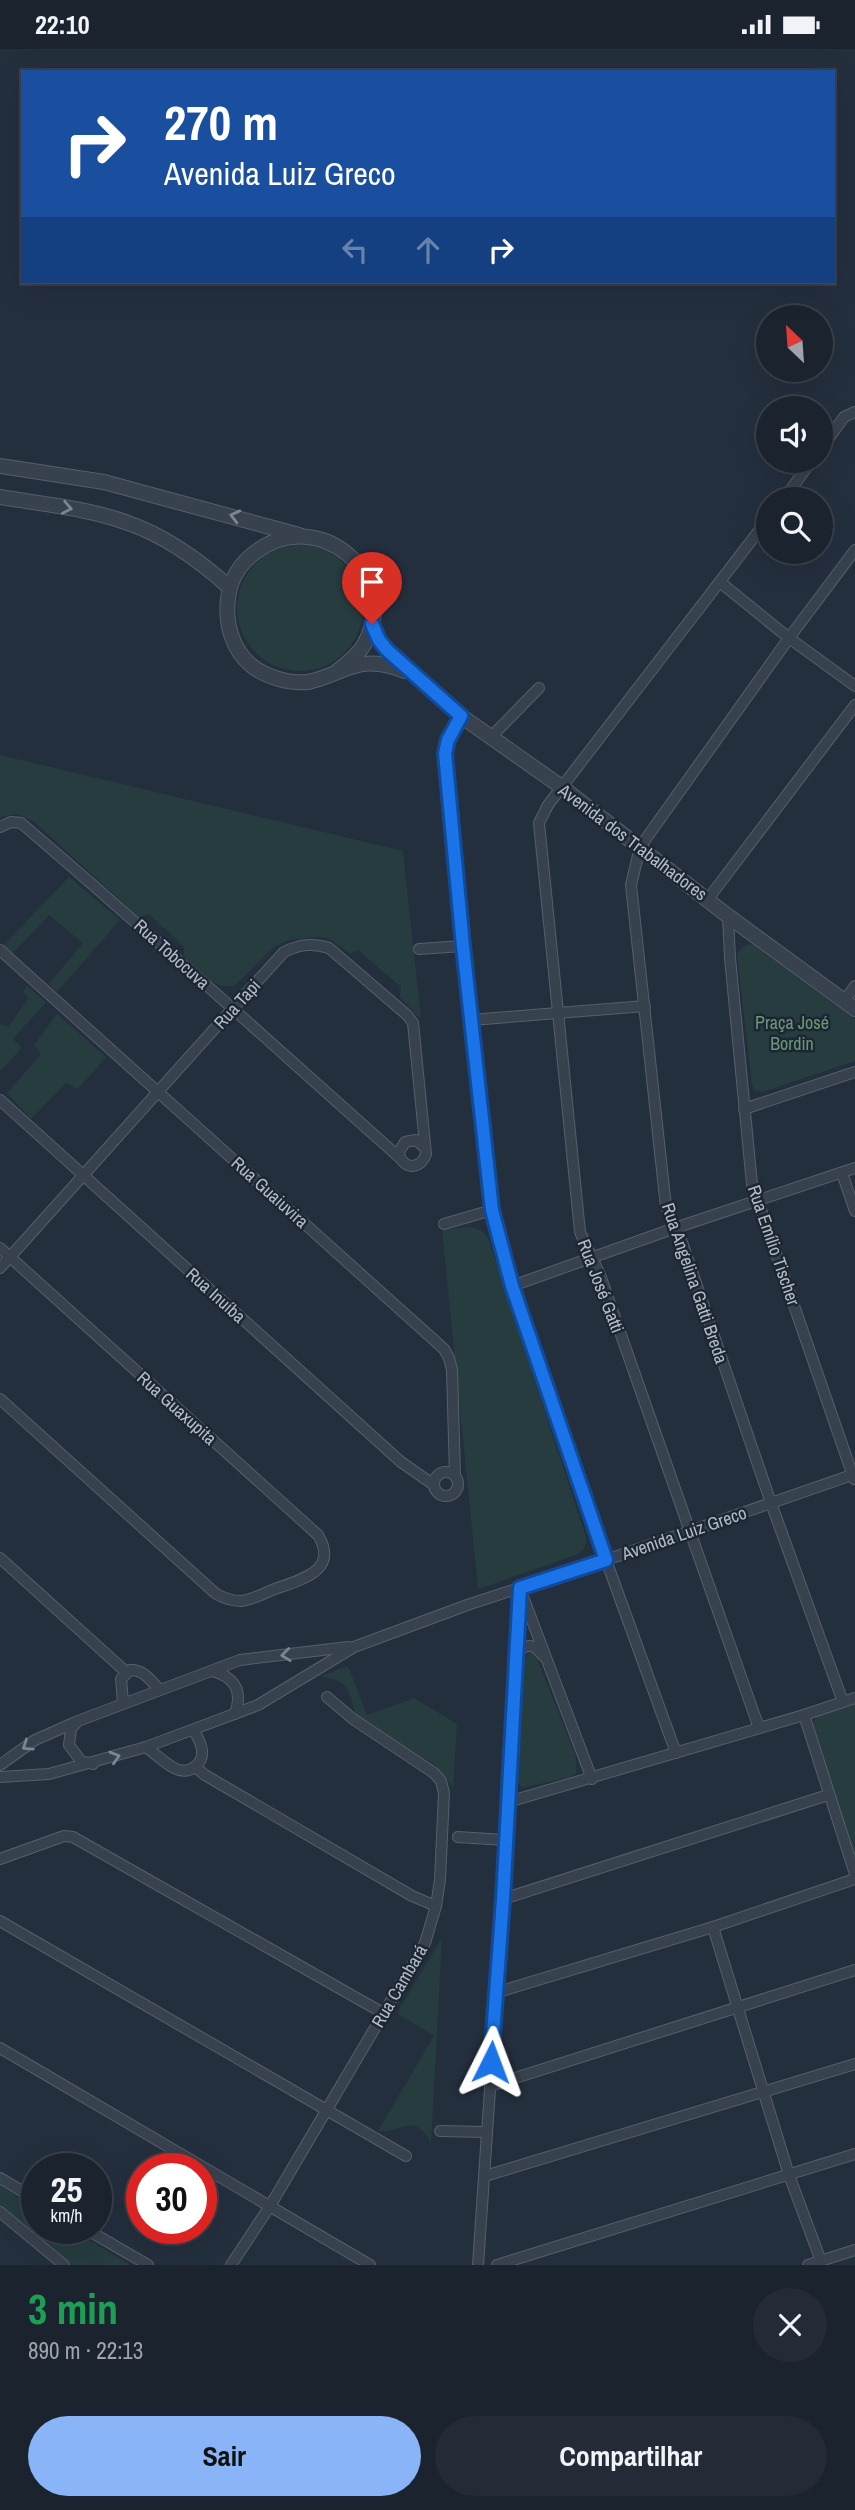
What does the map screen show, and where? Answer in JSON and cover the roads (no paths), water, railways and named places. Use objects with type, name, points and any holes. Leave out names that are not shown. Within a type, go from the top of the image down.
[{"type":"street","points":[[833,432],[844,417],[855,411]]},
{"type":"street","points":[[0,466],[104,482],[325,540],[347,552],[363,571],[372,594],[372,624],[364,643],[352,660],[335,673],[307,682],[278,679],[253,666],[234,644],[226,616],[229,587],[244,560],[270,541],[300,535]]},
{"type":"street","points":[[0,498],[68,508],[129,523],[194,558],[229,587]]},
{"type":"street","name":"Rua José Gatti","points":[[756,535],[548,804],[539,823],[580,1232],[600,1275],[759,1727]]},
{"type":"street","points":[[640,847],[855,550]]},
{"type":"street","points":[[721,583],[789,638],[855,686]]},
{"type":"street","name":"Avenida dos Trabalhadores","points":[[372,624],[387,650],[461,716],[563,788],[728,916],[849,1005]]},
{"type":"street","name":"Avenida dos Trabalhadores","points":[[335,673],[359,664],[379,663],[412,674]]},
{"type":"street","points":[[491,737],[539,688]]},
{"type":"street","points":[[708,899],[855,705]]},
{"type":"street","points":[[461,716],[448,740],[445,753],[492,1210],[512,1286],[676,1753]]},
{"type":"street","name":"Rua Tobocuva","points":[[0,827],[11,822],[21,823],[121,908],[400,1158]]},
{"type":"street","name":"Rua Angelina Gatti Breda","points":[[640,847],[631,885],[666,1207],[676,1228],[842,1702]]},
{"type":"street","name":"Rua Emílio Tischer","points":[[728,916],[752,1184],[854,1477]]},
{"type":"street","name":"Rua Tapi","points":[[0,1268],[284,952],[307,945],[318,944],[330,948],[413,1023],[424,1147]]},
{"type":"street","points":[[419,949],[463,946]]},
{"type":"street","name":"Rua Guaiuvira","points":[[0,950],[444,1349],[452,1370],[455,1475]]},
{"type":"street","points":[[849,1005],[855,986]]},
{"type":"street","points":[[471,1020],[645,1006]]},
{"type":"street","points":[[744,1109],[855,1072]]},
{"type":"street","name":"Rua Inuíba","points":[[0,1100],[401,1462],[434,1485]]},
{"type":"street","points":[[416,1140],[424,1147],[424,1161],[418,1166],[410,1167],[400,1158],[399,1152],[405,1142],[416,1140]]},
{"type":"street","points":[[512,1286],[855,1168]]},
{"type":"street","points":[[842,1173],[855,1211]]},
{"type":"street","points":[[444,1224],[492,1210]]},
{"type":"street","name":"Rua Guaxupita","points":[[0,1248],[318,1535],[324,1546],[324,1558],[320,1567],[310,1576],[243,1601],[226,1599],[215,1593],[0,1399]]},
{"type":"street","points":[[449,1472],[455,1475],[457,1490],[444,1496],[437,1492],[435,1478],[441,1473],[449,1472]]},
{"type":"street","name":"Avenida Luiz Greco","points":[[0,1777],[49,1774],[146,1748],[258,1705],[354,1647],[470,1604],[854,1477]]},
{"type":"street","points":[[0,1557],[125,1672],[138,1671],[159,1689]]},
{"type":"street","points":[[478,2265],[503,1899],[520,1588]]},
{"type":"street","points":[[520,1588],[592,1779]]},
{"type":"street","points":[[518,1652],[525,1645],[534,1646],[546,1661]]},
{"type":"street","name":"Avenida Luiz Greco","points":[[0,1765],[35,1740],[78,1721],[240,1660],[354,1647]]},
{"type":"street","points":[[212,1671],[227,1676],[234,1682],[239,1698],[235,1714]]},
{"type":"street","points":[[123,1702],[120,1684],[125,1672]]},
{"type":"street","name":"Rua Cambará","points":[[231,2265],[270,2206],[324,2110],[425,1943],[436,1906],[440,1880],[444,1793],[441,1781],[434,1773],[353,1719],[327,1697]]},
{"type":"street","points":[[508,1802],[804,1715],[855,1697]]},
{"type":"street","points":[[495,1993],[713,1927],[855,1877],[804,1715]]},
{"type":"street","points":[[78,1721],[71,1729],[69,1745],[81,1761],[93,1764]]},
{"type":"street","points":[[146,1748],[179,1770],[195,1767],[202,1752],[194,1730]]},
{"type":"street","points":[[195,1767],[412,1896],[436,1906]]},
{"type":"street","points":[[503,1899],[828,1795]]},
{"type":"street","points":[[0,1859],[64,1836],[73,1837],[383,2013]]},
{"type":"street","points":[[458,1837],[505,1840]]},
{"type":"street","points":[[0,1921],[406,2156]]},
{"type":"street","points":[[713,1927],[789,2175],[821,2261]]},
{"type":"street","points":[[490,2085],[855,1970]]},
{"type":"street","points":[[0,2048],[370,2265]]},
{"type":"street","points":[[485,2176],[855,2063]]},
{"type":"street","points":[[440,2131],[486,2132]]},
{"type":"street","points":[[497,2265],[855,2154]]},
{"type":"street","points":[[0,2178],[21,2190]]},
{"type":"street","points":[[0,2212],[64,2265]]},
{"type":"street","points":[[112,2244],[148,2265]]},
{"type":"street","points":[[808,2265],[855,2251]]},
{"type":"park label","name":"Praça José Bordin","points":[[792,1032]]}]
